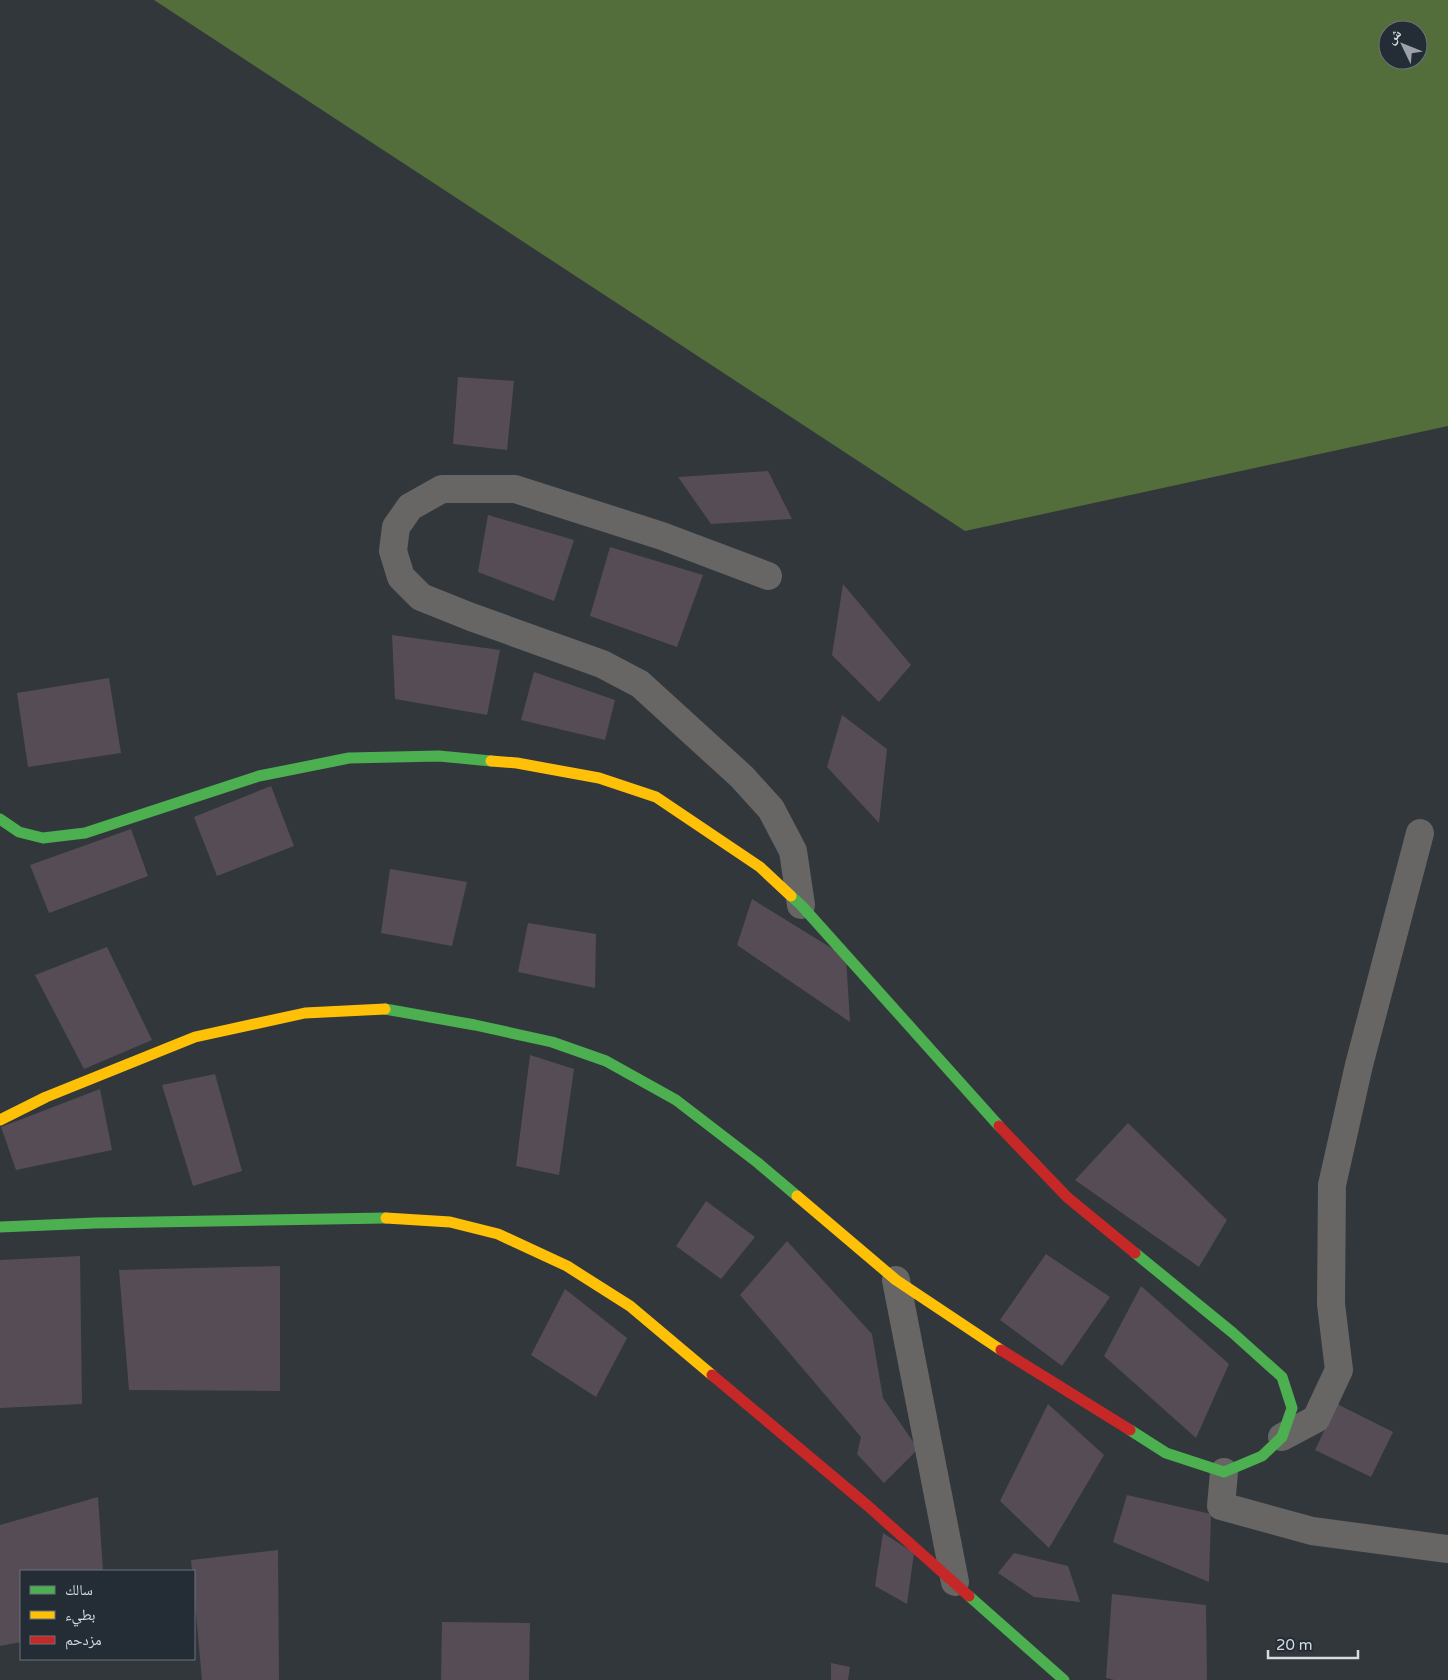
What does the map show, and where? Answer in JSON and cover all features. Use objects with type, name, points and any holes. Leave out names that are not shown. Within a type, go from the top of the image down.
[{"type":"street","points":[[768,576],[662,536],[515,489],[442,489],[410,507],[396,527],[393,551],[401,577],[421,597],[602,664],[640,684],[742,777],[771,809],[793,851],[802,905]]},
{"type":"street","points":[[0,819],[19,832],[43,838],[85,833],[259,776],[349,758],[439,756],[517,763],[599,778],[656,797],[760,867],[802,905],[988,1115],[1067,1197],[1233,1333],[1282,1376],[1292,1408],[1282,1437]]},
{"type":"street","points":[[0,1120],[46,1097],[195,1037],[305,1013],[385,1009],[552,1042],[606,1061],[676,1100],[758,1164],[896,1280],[974,1333],[1166,1454],[1224,1472],[1262,1456],[1282,1437],[1316,1419],[1339,1370],[1331,1304],[1332,1185],[1360,1065],[1420,833]]},
{"type":"street","points":[[0,1227],[95,1222],[394,1218],[450,1222],[498,1234],[567,1266],[630,1306],[868,1506],[1064,1680]]},
{"type":"street","points":[[896,1280],[955,1582]]},
{"type":"street","points":[[1224,1472],[1221,1506],[1312,1531],[1448,1548]]},
{"type":"green space","points":[[154,0],[1448,0],[1448,426],[965,531]]},
{"type":"building","points":[[458,377],[514,381],[507,450],[453,444]]},
{"type":"building","points":[[768,471],[792,519],[711,524],[678,477]]},
{"type":"building","points":[[488,515],[574,540],[554,601],[478,572]]},
{"type":"building","points":[[610,547],[703,575],[677,647],[590,616]]},
{"type":"building","points":[[843,584],[911,665],[879,702],[832,655]]},
{"type":"building","points":[[392,635],[500,650],[487,715],[395,699]]},
{"type":"building","points":[[534,672],[615,700],[605,740],[521,720]]},
{"type":"building","points":[[109,678],[121,753],[28,767],[17,693]]},
{"type":"building","points":[[842,715],[887,749],[879,823],[827,767]]},
{"type":"building","points":[[271,786],[294,846],[217,876],[194,817]]},
{"type":"building","points":[[131,829],[148,876],[49,913],[30,865]]},
{"type":"building","points":[[390,869],[467,882],[452,946],[381,933]]},
{"type":"building","points":[[752,899],[846,957],[850,1022],[737,945]]},
{"type":"building","points":[[528,923],[596,934],[595,988],[518,972]]},
{"type":"building","points":[[107,947],[152,1040],[84,1069],[35,975]]},
{"type":"building","points":[[530,1055],[574,1069],[559,1175],[516,1166]]},
{"type":"building","points":[[215,1074],[242,1171],[193,1186],[162,1085]]},
{"type":"building","points":[[100,1089],[112,1150],[16,1170],[1,1127]]},
{"type":"building","points":[[1128,1123],[1227,1220],[1199,1267],[1075,1180]]},
{"type":"building","points":[[706,1201],[755,1237],[721,1279],[676,1246]]},
{"type":"building","points":[[787,1241],[872,1334],[883,1398],[918,1449],[884,1483],[857,1454],[861,1437],[740,1295]]},
{"type":"building","points":[[1046,1254],[1110,1297],[1062,1366],[1000,1320]]},
{"type":"building","points":[[80,1256],[82,1404],[0,1408],[0,1260]]},
{"type":"building","points":[[280,1266],[280,1391],[129,1390],[119,1270]]},
{"type":"building","points":[[1141,1286],[1229,1364],[1196,1438],[1104,1356]]},
{"type":"building","points":[[565,1289],[627,1338],[596,1397],[531,1355]]},
{"type":"building","points":[[1048,1404],[1104,1455],[1049,1548],[1000,1501]]},
{"type":"building","points":[[1337,1404],[1393,1432],[1371,1477],[1315,1450]]},
{"type":"building","points":[[1127,1495],[1211,1514],[1209,1582],[1113,1542]]},
{"type":"building","points":[[98,1497],[103,1570],[20,1570],[20,1642],[0,1646],[0,1525]]},
{"type":"building","points":[[883,1533],[914,1553],[907,1604],[875,1586]]},
{"type":"building","points":[[278,1550],[279,1680],[202,1680],[195,1603],[195,1570],[192,1570],[191,1560]]},
{"type":"building","points":[[1014,1553],[1068,1566],[1080,1602],[1034,1597],[998,1573]]},
{"type":"building","points":[[1112,1594],[1206,1605],[1207,1680],[1114,1680],[1106,1678]]},
{"type":"building","points":[[442,1622],[530,1623],[529,1680],[441,1680]]},
{"type":"building","points":[[831,1663],[850,1667],[848,1680],[831,1680]]},
{"type":"traffic: fast","points":[[0,819],[19,832],[43,838],[85,833],[259,776],[349,758],[439,756],[491,761]]},
{"type":"traffic: fast","points":[[791,896],[999,1126]]},
{"type":"traffic: fast","points":[[385,1009],[475,1025],[552,1042],[606,1061],[676,1100],[758,1163],[797,1196]]},
{"type":"traffic: fast","points":[[0,1227],[95,1223],[386,1218]]},
{"type":"traffic: fast","points":[[1130,1430],[1166,1453],[1224,1472],[1262,1456],[1282,1437],[1292,1408],[1282,1377],[1233,1333],[1135,1253]]},
{"type":"traffic: fast","points":[[969,1596],[1064,1680]]},
{"type":"traffic: slow","points":[[491,761],[517,763],[599,778],[656,797],[760,867],[791,896]]},
{"type":"traffic: slow","points":[[0,1120],[46,1097],[195,1037],[305,1013],[385,1009]]},
{"type":"traffic: slow","points":[[797,1196],[896,1280],[1001,1350]]},
{"type":"traffic: slow","points":[[386,1218],[450,1222],[498,1234],[567,1266],[630,1306],[712,1375]]},
{"type":"traffic: jam","points":[[999,1126],[1067,1197],[1135,1253]]},
{"type":"traffic: jam","points":[[1001,1350],[1130,1430]]},
{"type":"traffic: jam","points":[[712,1375],[868,1506],[969,1596]]}]
